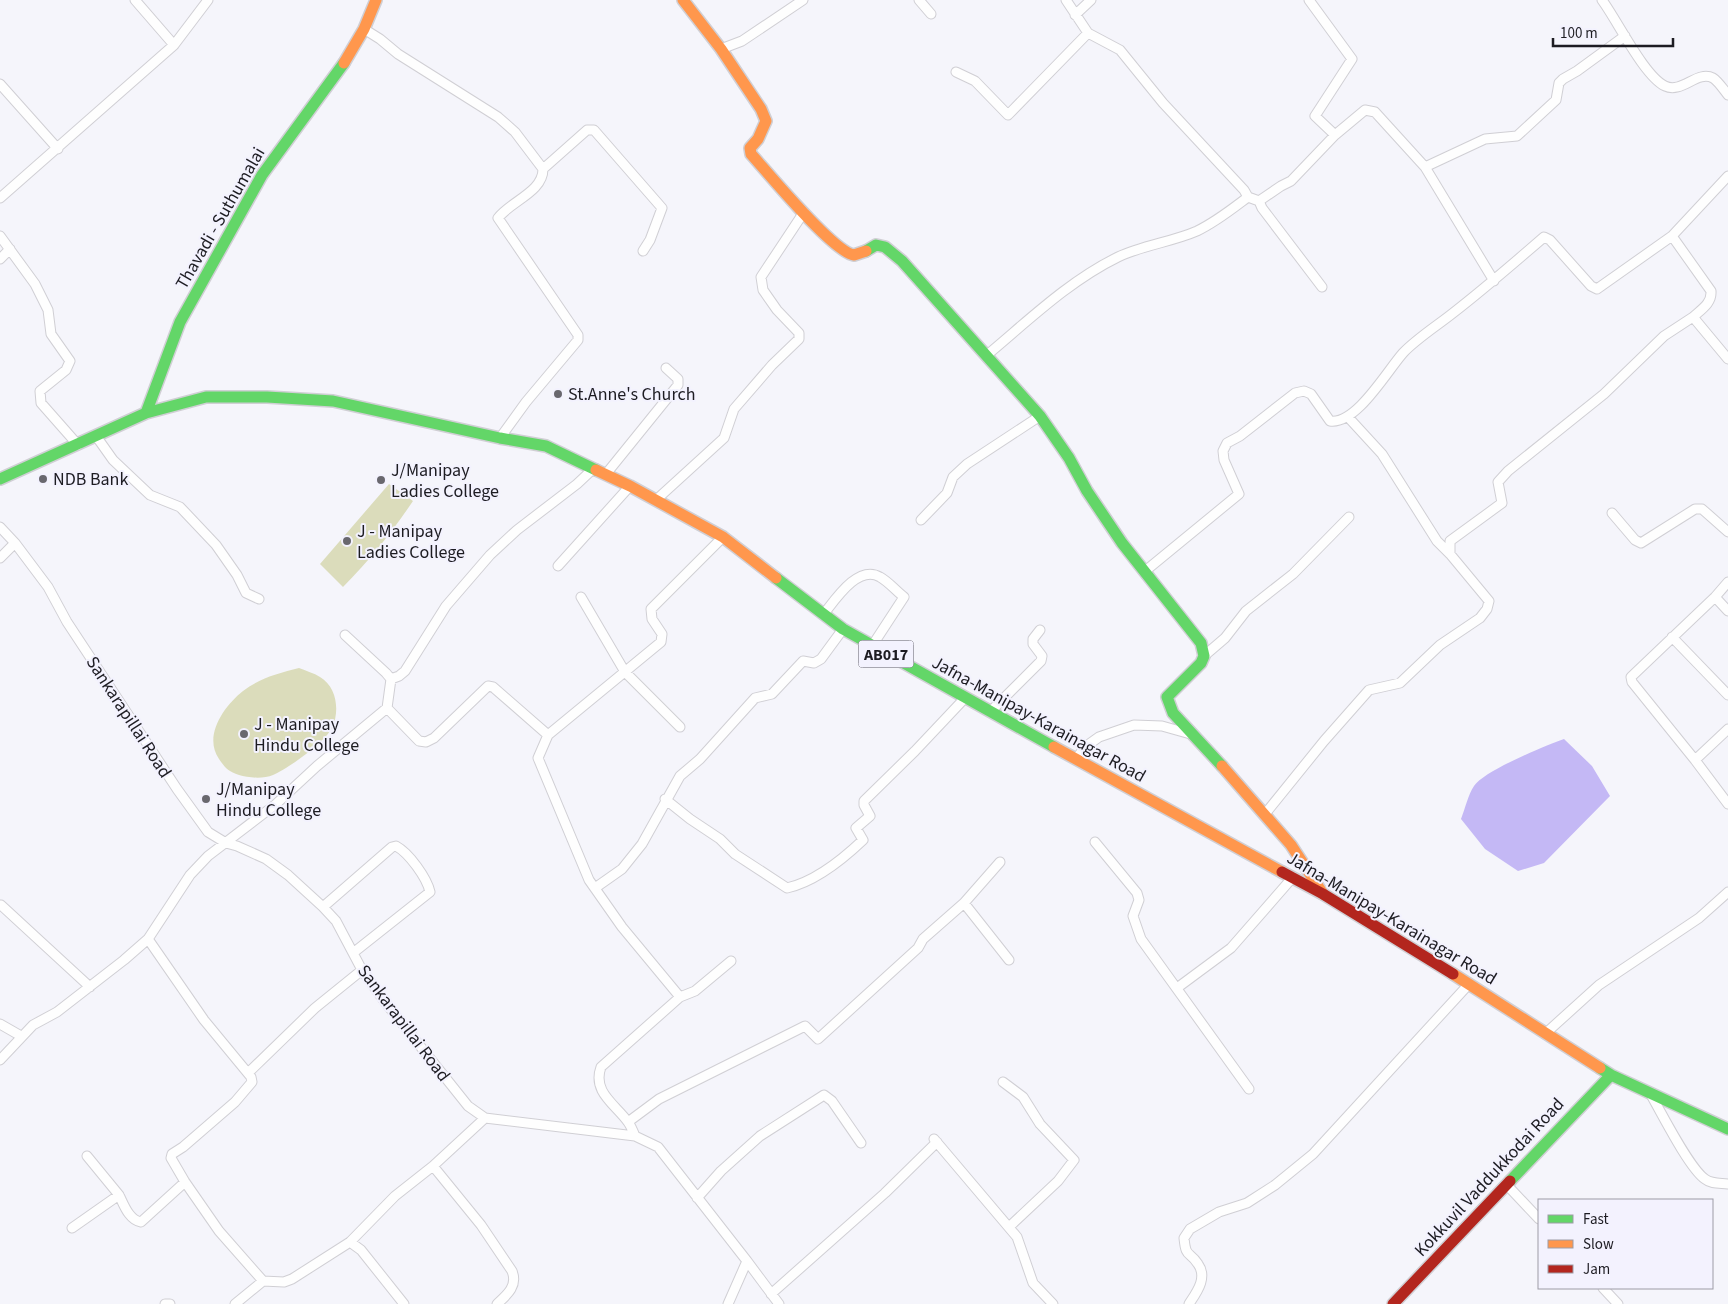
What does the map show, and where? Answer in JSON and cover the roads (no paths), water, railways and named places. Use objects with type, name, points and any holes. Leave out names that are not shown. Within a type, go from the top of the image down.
[{"type":"main road","name":"Thavadi - Suthumalai","points":[[146,413],[180,322],[262,175],[348,57],[364,29],[376,0]]},
{"type":"main road","points":[[683,0],[721,49],[761,109],[766,121],[758,139],[750,148],[751,154],[840,249],[851,255],[862,253],[876,245],[885,247],[902,261],[1040,416],[1069,458],[1087,491],[1122,544],[1201,643],[1204,656],[1201,663],[1168,698],[1173,713],[1291,845],[1323,894]]},
{"type":"main road","name":"Jafna-Manipay-Karainagar Road","points":[[0,479],[146,413],[206,397],[267,397],[333,402],[546,446],[630,486],[723,537],[843,629],[990,712],[1323,894],[1611,1075],[1728,1128]]},
{"type":"main road","name":"Kokkuvil Vaddukkodai Road","points":[[1393,1304],[1611,1075]]},
{"type":"street","points":[[135,0],[174,45]]},
{"type":"street","points":[[0,198],[58,149],[174,45],[208,0]]},
{"type":"street","points":[[721,49],[742,41],[802,0]]},
{"type":"street","points":[[919,0],[932,14]]},
{"type":"street","points":[[1066,0],[1074,15],[1088,33],[1120,50],[1163,103],[1248,196],[1259,201],[1262,208],[1322,287]]},
{"type":"street","points":[[1074,15],[1091,0]]},
{"type":"street","points":[[1309,0],[1352,59],[1315,116],[1335,135]]},
{"type":"street","points":[[1602,0],[1650,72],[1665,86],[1679,87],[1704,76],[1714,78],[1728,95]]},
{"type":"street","points":[[364,29],[380,38],[398,54],[498,117],[515,132],[543,170],[543,177],[534,189],[505,209],[498,218],[578,335],[578,340],[526,402],[500,438]]},
{"type":"street","points":[[956,72],[974,80],[1008,115],[1088,33]]},
{"type":"street","points":[[1425,167],[1485,139],[1517,136],[1556,100],[1559,83],[1563,79],[1625,36]]},
{"type":"street","points":[[0,84],[58,149]]},
{"type":"street","points":[[1259,201],[1291,181],[1335,135],[1365,110],[1375,112],[1425,167],[1494,280]]},
{"type":"street","points":[[543,170],[587,130],[594,130],[662,208],[650,240],[643,251]]},
{"type":"street","points":[[1144,572],[1239,494],[1224,460],[1223,451],[1227,443],[1240,436],[1295,393],[1304,391],[1311,394],[1330,421],[1337,422],[1348,416],[1372,393],[1404,352],[1544,237],[1550,240],[1590,286],[1597,289],[1672,236],[1728,176]]},
{"type":"street","points":[[987,355],[1087,273],[1120,256],[1197,231],[1220,218],[1248,196]]},
{"type":"street","points":[[656,500],[724,438],[734,409],[772,365],[799,339],[799,334],[777,310],[763,290],[761,277],[804,212]]},
{"type":"street","points":[[0,236],[35,284],[48,310],[51,334],[70,361],[66,370],[40,391],[41,403],[78,445]]},
{"type":"street","points":[[1450,554],[1450,541],[1502,503],[1498,482],[1508,471],[1604,394],[1664,336],[1693,317],[1712,298],[1711,291],[1672,236]]},
{"type":"street","points":[[0,259],[10,249]]},
{"type":"street","points":[[1693,317],[1728,360]]},
{"type":"street","points":[[606,474],[678,385],[678,379],[666,368]]},
{"type":"street","points":[[922,520],[947,493],[953,477],[967,464],[1040,416]]},
{"type":"street","points":[[1265,814],[1324,741],[1369,690],[1400,683],[1440,645],[1480,618],[1487,609],[1489,601],[1437,541],[1382,454],[1348,416]]},
{"type":"street","points":[[96,436],[113,460],[150,495],[180,508],[216,546],[237,575],[246,593],[259,599]]},
{"type":"street","points":[[391,679],[405,671],[446,606],[490,555],[517,530],[577,484],[594,468]]},
{"type":"street","points":[[558,566],[630,486]]},
{"type":"street","points":[[1612,513],[1635,540],[1641,543],[1695,509],[1702,509],[1728,532]]},
{"type":"street","points":[[1204,656],[1225,638],[1246,611],[1293,574],[1349,517]]},
{"type":"street","name":"Sankarapillai Road","points":[[0,527],[15,543],[48,587],[67,622],[177,789],[208,832],[226,843],[266,860],[288,874],[323,907],[336,922],[362,970],[385,1002],[468,1106],[485,1118]]},
{"type":"street","points":[[680,997],[622,927],[589,880],[538,758],[548,735],[661,642],[662,634],[652,619],[651,609],[723,537]]},
{"type":"street","points":[[0,558],[15,543]]},
{"type":"street","points":[[823,615],[838,596],[858,577],[867,573],[879,576],[904,597],[872,646]]},
{"type":"street","points":[[1728,582],[1715,597],[1632,677],[1632,682],[1728,804]]},
{"type":"street","points":[[581,597],[625,672],[680,727]]},
{"type":"street","points":[[1715,597],[1728,611]]},
{"type":"street","points":[[595,888],[622,869],[642,844],[665,799],[680,776],[700,760],[755,698],[772,694],[804,661],[814,663],[821,659],[843,629]]},
{"type":"street","points":[[990,712],[1041,661],[1042,656],[1033,644],[1033,640],[1040,630]]},
{"type":"street","points":[[0,1060],[33,1025],[57,1012],[148,939],[190,874],[208,856],[276,804],[317,766],[387,708],[391,679],[345,635]]},
{"type":"street","points":[[1672,637],[1728,695]]},
{"type":"street","points":[[387,708],[419,741],[426,742],[446,727],[488,686],[493,686],[548,735]]},
{"type":"street","points":[[665,799],[720,839],[735,854],[787,888],[800,885],[847,856],[863,840],[856,828],[870,816],[864,801],[965,698]]},
{"type":"street","points":[[1076,759],[1085,747],[1098,737],[1134,725],[1162,726],[1194,735]]},
{"type":"street","points":[[1695,760],[1728,728]]},
{"type":"street","points":[[1094,842],[1137,893],[1139,900],[1133,916],[1142,939],[1249,1089]]},
{"type":"street","points":[[323,907],[392,847],[396,846],[402,849],[415,865],[430,892],[353,952]]},
{"type":"street","points":[[628,1122],[658,1099],[805,1026],[818,1039],[918,948],[923,939],[964,903],[1000,862]]},
{"type":"street","points":[[1176,988],[1231,948],[1293,878]]},
{"type":"street","points":[[1546,1033],[1599,985],[1699,918],[1728,892]]},
{"type":"street","points":[[964,903],[1009,960]]},
{"type":"street","points":[[1,905],[90,987]]},
{"type":"street","points":[[148,939],[204,1020],[251,1077],[252,1082],[235,1102],[183,1147],[172,1154],[174,1165],[220,1231],[263,1281]]},
{"type":"street","points":[[636,1136],[628,1122],[602,1092],[597,1077],[601,1067],[680,997],[696,991],[731,961]]},
{"type":"street","points":[[248,1073],[315,1008],[362,970]]},
{"type":"street","points":[[1189,1304],[1200,1286],[1202,1275],[1199,1265],[1186,1252],[1184,1238],[1190,1229],[1219,1212],[1247,1203],[1275,1185],[1313,1154],[1469,984]]},
{"type":"street","points":[[0,1024],[21,1036]]},
{"type":"street","points":[[1003,1082],[1023,1097],[1040,1124],[1074,1160],[1058,1181],[1009,1227]]},
{"type":"street","points":[[1650,1093],[1691,1163],[1703,1178],[1710,1182],[1728,1184]]},
{"type":"street","points":[[697,1198],[721,1171],[760,1136],[824,1095],[832,1102],[861,1143]]},
{"type":"street","points":[[234,1304],[263,1281],[284,1282],[292,1279],[350,1242],[395,1196],[433,1166],[485,1118],[636,1136],[658,1147],[779,1304]]},
{"type":"street","points":[[771,1294],[885,1193],[936,1140],[1017,1237],[1033,1283],[1053,1304]]},
{"type":"street","points":[[87,1156],[119,1195],[130,1215],[137,1222],[141,1222],[185,1182]]},
{"type":"street","points":[[433,1166],[481,1225],[510,1267],[514,1277],[513,1287],[502,1302]]},
{"type":"street","points":[[1506,1184],[1538,1218]]},
{"type":"street","points":[[72,1228],[119,1195]]},
{"type":"street","points":[[350,1242],[360,1250],[404,1304]]},
{"type":"street","points":[[728,1304],[747,1261]]},
{"type":"street","points":[[1604,1289],[1618,1304]]},
{"type":"street","points":[[165,1304],[170,1304]]},
{"type":"place","name":"St.Anne's Church","points":[[558,394]]},
{"type":"place","name":"NDB Bank","points":[[43,479]]},
{"type":"place","name":"J/Manipay Ladies College","points":[[381,480]]},
{"type":"place","name":"J - Manipay Ladies College","points":[[347,541]]},
{"type":"place","name":"J - Manipay Hindu College","points":[[244,734]]},
{"type":"place","name":"J/Manipay Hindu College","points":[[206,799]]}]
